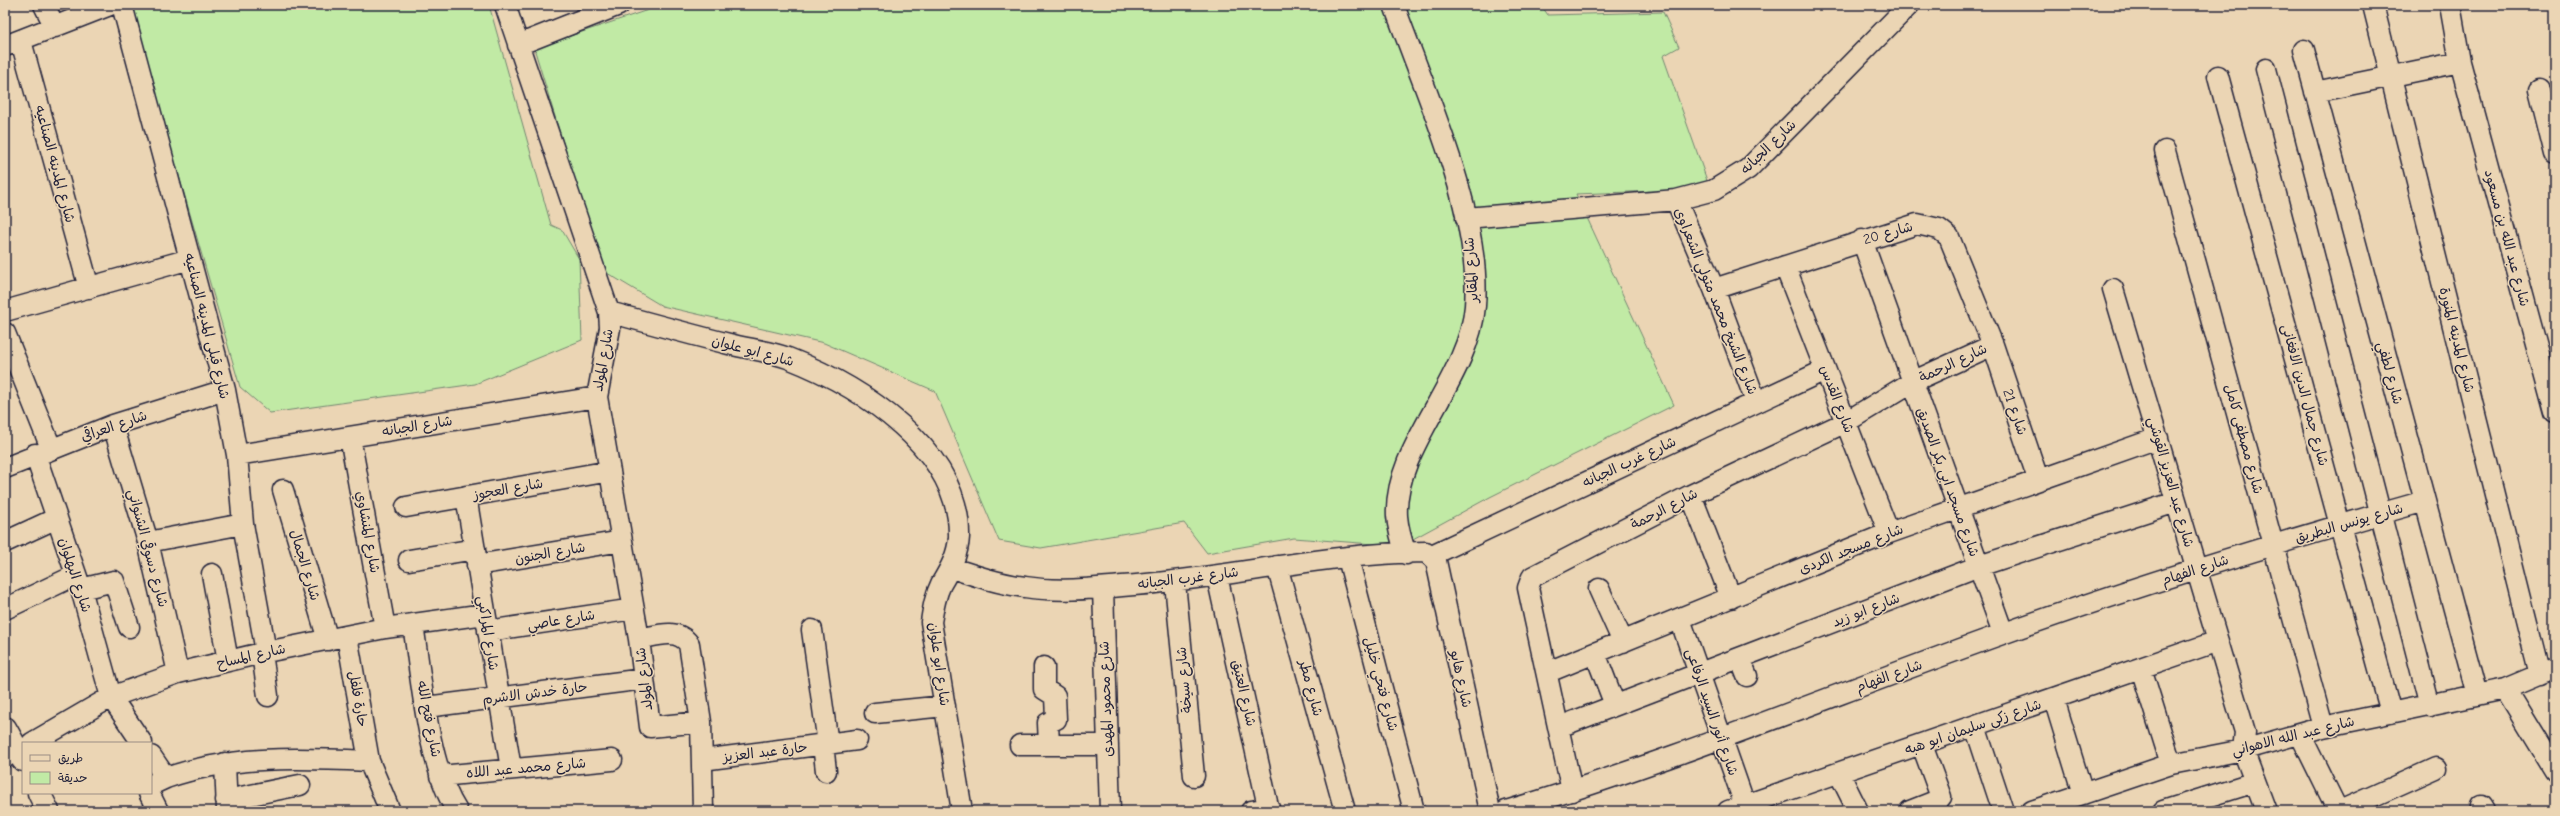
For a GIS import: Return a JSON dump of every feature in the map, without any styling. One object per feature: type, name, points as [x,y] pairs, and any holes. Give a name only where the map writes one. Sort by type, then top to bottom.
[{"type":"street","points":[[44,5],[55,27]]},
{"type":"street","points":[[13,43],[110,5]]},
{"type":"street","name":"شارع قبلى المدينه الصناعيه","points":[[122,5],[225,390],[237,455],[243,524],[264,652],[268,696]]},
{"type":"street","name":"شارع المولد","points":[[505,5],[609,312],[610,328],[597,397],[639,639],[650,728],[701,722]]},
{"type":"street","points":[[518,45],[619,5]]},
{"type":"street","name":"شارع المقابر","points":[[1394,5],[1451,164],[1466,218],[1475,280],[1475,306],[1471,333],[1462,359],[1402,477],[1397,516],[1406,554]]},
{"type":"street","name":"شارع الجبانه","points":[[1466,218],[1676,200],[1714,190],[1748,169],[1909,5]]},
{"type":"street","name":"شارع المدينه المنورة","points":[[2373,5],[2548,672]]},
{"type":"street","name":"شارع عبد الله بن مسعود","points":[[2450,5],[2460,62],[2555,414]]},
{"type":"street","name":"شارع المدينه الصناعيه","points":[[13,43],[89,288]]},
{"type":"street","name":"شارع لطفي","points":[[2304,50],[2477,695]]},
{"type":"street","points":[[2315,92],[2460,62]]},
{"type":"street","points":[[2266,69],[2430,706]]},
{"type":"street","name":"شارع جمال الدين الافغانى","points":[[2218,76],[2391,713]]},
{"type":"street","points":[[2539,90],[2552,128],[2555,154]]},
{"type":"street","name":"شارع مصطفى كامل","points":[[2166,151],[2323,727]]},
{"type":"street","name":"شارع الشيخ محمد متولي الشعراوى","points":[[1676,200],[1714,289],[1756,402]]},
{"type":"street","name":"شارع 20","points":[[1714,289],[1862,240],[1917,224],[1940,229],[1949,236],[1993,345]]},
{"type":"street","name":"شارع مسجد ابى بكر الصديق","points":[[1862,240],[2003,633]]},
{"type":"street","points":[[5,311],[190,259]]},
{"type":"street","name":"شارع القدس","points":[[1785,266],[1889,533]]},
{"type":"street","name":"شارع عبد العزيز القوشي","points":[[2113,289],[2245,732],[2243,750],[2266,811]]},
{"type":"street","name":"شارع ابو علوان","points":[[609,312],[786,357],[838,380],[886,412],[927,452],[945,477],[957,506],[959,538],[952,568],[941,585],[934,603],[931,622],[962,811]]},
{"type":"street","name":"شارع البهلوان","points":[[5,333],[43,451],[56,518],[79,582],[111,697],[141,742]]},
{"type":"street","name":"شارع الرحمة","points":[[1572,791],[1548,672],[1528,588],[1532,577],[1691,495],[1846,422],[1912,382],[1993,345]]},
{"type":"street","name":"شارع 21","points":[[1993,345],[2038,479]]},
{"type":"street","name":"شارع غرب الجبانه","points":[[952,568],[989,580],[1026,588],[1064,590],[1175,583],[1277,566],[1348,558],[1429,554],[1825,370]]},
{"type":"street","name":"شارع العراقي","points":[[5,468],[43,451],[113,425],[225,390]]},
{"type":"street","name":"شارع الجبانه","points":[[237,455],[597,397]]},
{"type":"street","name":"شارع دسوقي الشنواني","points":[[113,425],[148,542],[178,673]]},
{"type":"street","name":"شارع المنشاوي","points":[[350,437],[385,628]]},
{"type":"street","name":"شارع مسجد الكردى","points":[[1548,672],[1889,533],[1958,507],[2158,438]]},
{"type":"street","name":"شارع العجوز","points":[[406,507],[610,471]]},
{"type":"street","name":"شارع الجمال","points":[[283,490],[337,638]]},
{"type":"street","points":[[1691,495],[1731,598]]},
{"type":"street","name":"شارع المراكبي","points":[[466,496],[511,769]]},
{"type":"street","name":"شارع يونس البطريق","points":[[2273,545],[2424,501]]},
{"type":"street","name":"شارع ابو زيد","points":[[1559,727],[1699,674],[1743,667],[1979,566],[2176,502]]},
{"type":"street","points":[[5,542],[56,518]]},
{"type":"street","points":[[148,542],[243,524]]},
{"type":"street","name":"شارع الجنون","points":[[409,560],[476,557],[622,541]]},
{"type":"street","name":"شارع الفهام","points":[[1506,811],[1572,791],[1722,738],[2003,633],[2273,545]]},
{"type":"street","name":"شارع هابو","points":[[1429,554],[1436,561],[1490,811]]},
{"type":"street","name":"شارع فتحي خليل","points":[[1348,558],[1414,811]]},
{"type":"street","name":"شارع مطر","points":[[1277,566],[1345,811]]},
{"type":"street","points":[[212,574],[228,661]]},
{"type":"street","name":"شارع العتيق","points":[[1217,576],[1263,810]]},
{"type":"street","points":[[5,609],[79,582],[114,581],[129,626]]},
{"type":"street","name":"شارع سيخة","points":[[1175,583],[1194,776]]},
{"type":"street","name":"شارع محمود المهدى","points":[[1103,588],[1111,811]]},
{"type":"street","points":[[1599,589],[1622,642]]},
{"type":"street","name":"شارع عاصي","points":[[487,622],[634,608]]},
{"type":"street","name":"شارع أنور السيد الرفاعى","points":[[1680,619],[1722,738],[1739,809]]},
{"type":"street","name":"شارع المساح","points":[[45,742],[57,737],[111,697],[178,673],[264,652],[385,628],[413,624],[487,622]]},
{"type":"street","name":"شارع فتح الله","points":[[413,624],[426,707],[440,776],[448,796],[457,811]]},
{"type":"street","points":[[812,630],[826,744],[826,770]]},
{"type":"street","points":[[639,639],[672,633],[686,640],[689,644],[701,722],[703,811]]},
{"type":"street","name":"حارة فلفل","points":[[337,638],[369,761],[390,811]]},
{"type":"street","name":"شارع زكى سليمان ابو هبه","points":[[1739,809],[2218,641]]},
{"type":"street","points":[[1595,653],[1615,705]]},
{"type":"street","points":[[1044,667],[1044,689],[1055,696],[1056,719],[1048,723],[1049,745]]},
{"type":"street","points":[[2142,668],[2171,764]]},
{"type":"street","name":"شارع عبد الله الاهواني","points":[[2032,811],[2171,764],[2243,750],[2323,727],[2430,706],[2477,695],[2505,688],[2548,672]]},
{"type":"street","name":"حارة خدش الاشرم","points":[[426,707],[644,680]]},
{"type":"street","points":[[2505,688],[2555,771]]},
{"type":"street","points":[[2054,698],[2083,794]]},
{"type":"street","points":[[875,713],[945,706]]},
{"type":"street","points":[[1975,726],[2003,811]]},
{"type":"street","points":[[5,728],[20,752]]},
{"type":"street","points":[[2300,734],[2339,811],[2436,768]]},
{"type":"street","name":"حارة عبد العزيز","points":[[702,760],[857,740]]},
{"type":"street","points":[[1020,745],[1108,745]]},
{"type":"street","points":[[1910,811],[1938,800],[1941,796],[1922,745]]},
{"type":"street","points":[[152,760],[158,781],[195,768],[225,763],[284,758],[369,761]]},
{"type":"street","name":"شارع محمد عبد اللاه","points":[[440,776],[612,760]]},
{"type":"street","points":[[225,763],[227,806],[300,785]]},
{"type":"street","points":[[1839,773],[1858,811]]},
{"type":"street","points":[[2163,811],[2255,782]]},
{"type":"street","points":[[40,794],[48,811]]},
{"type":"street","points":[[150,794],[158,811]]},
{"type":"green space","points":[[132,5],[489,5],[551,225],[562,230],[579,259],[582,340],[475,384],[270,413],[240,387],[151,79]]},
{"type":"green space","points":[[663,5],[1541,5],[1548,15],[1663,12],[1679,47],[1663,56],[1710,189],[1576,194],[1674,405],[1490,497],[1400,546],[1294,538],[1207,553],[1184,523],[1041,548],[999,541],[935,391],[824,343],[662,306],[602,270],[534,48]]}]
